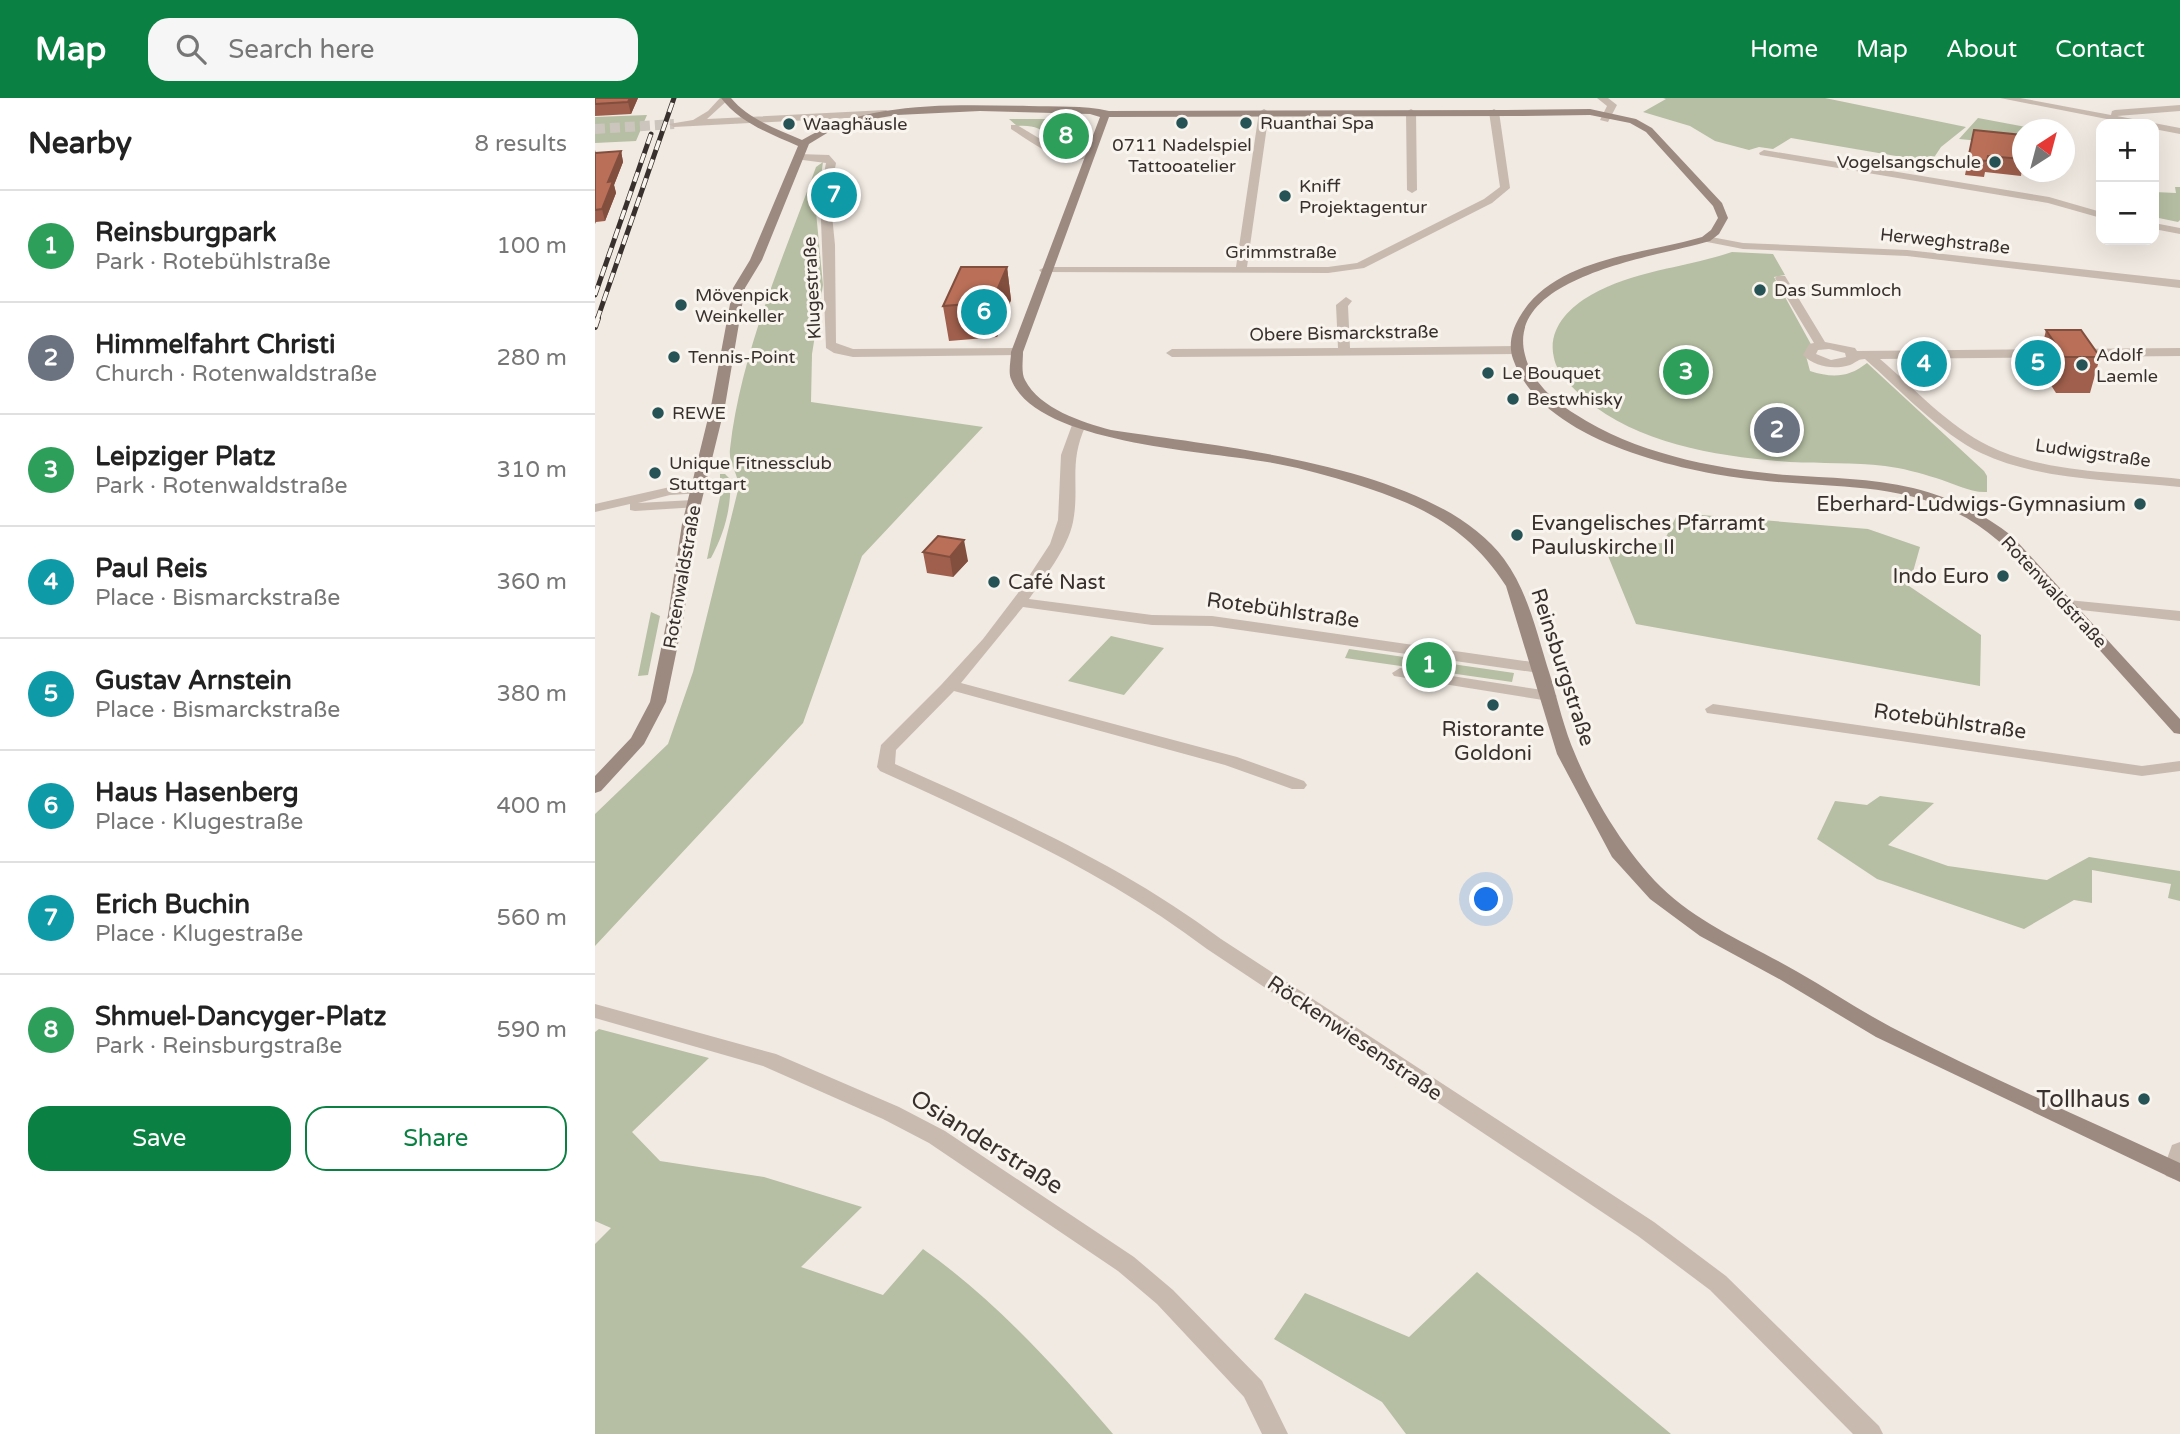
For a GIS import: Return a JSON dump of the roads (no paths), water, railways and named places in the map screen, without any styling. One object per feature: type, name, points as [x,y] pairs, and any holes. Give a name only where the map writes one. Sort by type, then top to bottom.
[{"type":"main road","points":[[725,98],[735,110],[801,147]]},
{"type":"main road","points":[[801,147],[840,124],[886,113],[1083,116],[1106,113],[1500,112],[1606,117],[1659,142],[1721,212],[1722,223],[1706,239],[1585,272],[1556,286],[1539,298],[1526,315],[1518,333],[1517,349]]},
{"type":"main road","points":[[767,128],[768,136],[801,147],[870,122],[898,117],[973,113]]},
{"type":"main road","name":"Reinsburgstraße","points":[[1106,113],[1045,270],[1017,352],[1017,378],[1028,393],[1050,411],[1079,425],[1121,436],[1278,460],[1386,489],[1433,509],[1479,540],[1497,560],[1514,586],[1566,754],[1606,832],[1635,874],[1666,902],[1739,951],[1788,975],[1883,1032],[2178,1165]]},
{"type":"main road","name":"Rotenwaldstraße","points":[[595,787],[638,740],[658,702],[695,497],[718,406],[739,288],[756,260],[801,147]]},
{"type":"main road","name":"Rotenwaldstraße","points":[[1517,349],[1529,379],[1561,412],[1635,448],[1699,466],[1756,477],[1887,486],[1934,498],[1968,512],[2007,539],[2180,729]]},
{"type":"street","points":[[694,122],[711,113],[725,98]]},
{"type":"street","points":[[1602,98],[1612,105],[1606,117]]},
{"type":"street","points":[[2005,98],[2120,119]]},
{"type":"street","points":[[2105,116],[2130,111],[2180,108]]},
{"type":"street","points":[[1241,270],[1264,112]]},
{"type":"street","points":[[1411,112],[1412,190]]},
{"type":"street","name":"Grimmstraße","points":[[1045,270],[1328,270],[1360,266],[1488,201],[1505,188],[1500,112]]},
{"type":"street","points":[[674,124],[886,113]]},
{"type":"street","points":[[1014,127],[1060,155],[1090,154]]},
{"type":"street","points":[[2159,127],[2180,131]]},
{"type":"street","name":"Klugestraße","points":[[801,147],[829,158],[831,163],[825,195],[829,245],[830,345],[853,353],[1017,352]]},
{"type":"street","points":[[1763,153],[2049,200],[2096,214]]},
{"type":"street","points":[[2159,227],[2180,231]]},
{"type":"street","name":"Herweghstraße","points":[[1706,239],[1743,246],[1907,253],[2180,284]]},
{"type":"street","points":[[1781,278],[1821,345]]},
{"type":"street","points":[[1343,350],[1342,305],[1346,301]]},
{"type":"street","points":[[1861,355],[1847,363],[1827,364],[1817,361],[1809,355],[1809,351],[1821,345],[1845,348],[1861,355],[2180,352]]},
{"type":"street","name":"Obere Bismarckstraße","points":[[1172,353],[1517,349]]},
{"type":"street","name":"Ludwigstraße","points":[[1861,355],[1962,436],[1986,450],[2051,469],[2180,483]]},
{"type":"street","name":"Röckenwiesenstraße","points":[[1079,425],[1065,463],[1067,518],[1061,537],[1020,602],[949,685],[887,749],[886,767],[1025,830],[1165,907],[1214,944],[1625,1215],[1718,1283],[1870,1434]]},
{"type":"street","points":[[597,508],[695,497]]},
{"type":"street","name":"Rotebühlstraße","points":[[1020,602],[1152,620],[1212,621],[1539,668]]},
{"type":"street","points":[[2068,606],[2180,616]]},
{"type":"street","points":[[1401,673],[1549,696]]},
{"type":"street","points":[[949,685],[1231,761],[1299,785]]},
{"type":"street","name":"Rotebühlstraße","points":[[1713,709],[2141,771],[2180,766]]},
{"type":"street","name":"Osianderstraße","points":[[595,1011],[769,1060],[891,1113],[937,1137],[1126,1264],[1165,1297],[1253,1389],[1275,1434]]},
{"type":"tunnel","points":[[595,129],[674,124]]},
{"type":"railway","points":[[597,320],[674,98]]},
{"type":"railway","points":[[595,295],[651,134]]},
{"type":"railway","points":[[595,327],[598,318]]},
{"type":"place","name":"0711 Nadelspiel Tattooatelier","points":[[1182,123]]},
{"type":"place","name":"Ruanthai Spa","points":[[1246,123]]},
{"type":"place","name":"Waaghäusle","points":[[789,124]]},
{"type":"place","name":"Shmuel-Dancyger-Platz","points":[[1066,136]]},
{"type":"place","name":"Vogelsangschule","points":[[1995,162]]},
{"type":"place","name":"Erich Buchin","points":[[834,195]]},
{"type":"place","name":"Kniff Projektagentur","points":[[1285,196]]},
{"type":"place","name":"Das Summloch","points":[[1760,290]]},
{"type":"place","name":"Mövenpick Weinkeller","points":[[681,305]]},
{"type":"place","name":"Haus Hasenberg","points":[[984,312]]},
{"type":"place","name":"Tennis-Point","points":[[674,357]]},
{"type":"place","name":"Gustav Arnstein","points":[[2038,363]]},
{"type":"place","name":"Paul Reis","points":[[1924,364]]},
{"type":"place","name":"Adolf Laemle","points":[[2082,365]]},
{"type":"place","name":"Leipziger Platz","points":[[1686,372]]},
{"type":"place","name":"Le Bouquet","points":[[1488,373]]},
{"type":"place","name":"Bestwhisky","points":[[1513,399]]},
{"type":"place","name":"REWE","points":[[658,413]]},
{"type":"place","name":"Himmelfahrt Christi","points":[[1777,430]]},
{"type":"place","name":"Unique Fitnessclub Stuttgart","points":[[655,473]]},
{"type":"place","name":"Eberhard-Ludwigs-Gymnasium","points":[[2140,504]]},
{"type":"place","name":"Evangelisches Pfarramt Pauluskirche II","points":[[1517,535]]},
{"type":"place","name":"Indo Euro","points":[[2003,576]]},
{"type":"place","name":"Café Nast","points":[[994,582]]},
{"type":"place","name":"Reinsburgpark","points":[[1429,665]]},
{"type":"place","name":"Ristorante Goldoni","points":[[1493,705]]},
{"type":"place","name":"Tollhaus","points":[[2144,1099]]}]
